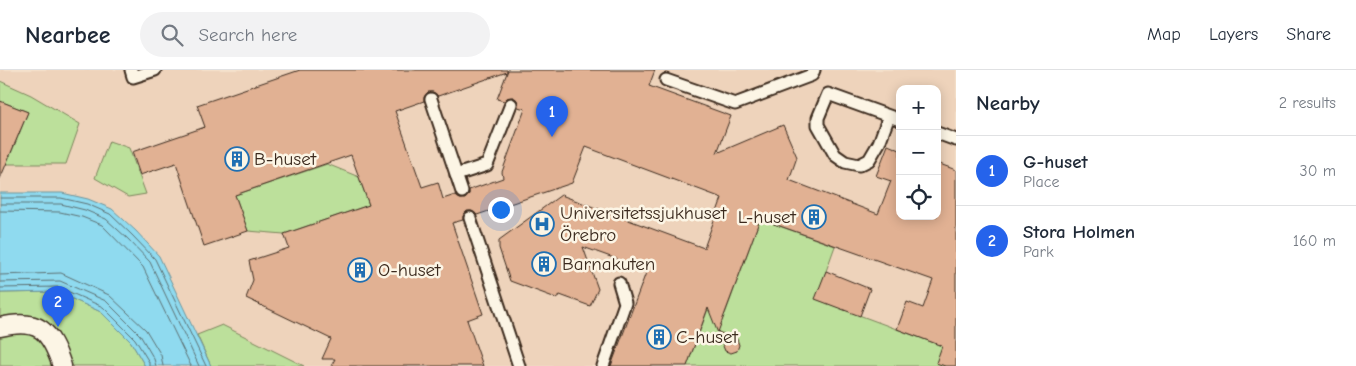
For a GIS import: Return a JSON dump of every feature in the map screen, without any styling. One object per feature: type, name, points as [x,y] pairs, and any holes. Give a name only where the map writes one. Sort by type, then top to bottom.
[{"type":"street","points":[[0,327],[15,323],[27,323],[37,326],[52,340],[62,366]]},
{"type":"lane","points":[[131,70],[133,78],[156,70]]},
{"type":"lane","points":[[666,80],[735,104],[812,75],[814,70]]},
{"type":"lane","points":[[828,94],[894,118],[869,160],[859,165],[845,162],[835,155],[818,125],[818,118],[828,94]]},
{"type":"lane","points":[[431,99],[462,192]]},
{"type":"lane","points":[[456,175],[487,165],[510,104]]},
{"type":"lane","points":[[941,134],[956,140]]},
{"type":"lane","points":[[470,218],[519,366]]},
{"type":"lane","points":[[603,366],[625,303],[619,283]]},
{"type":"shaded area","name":"Universitetssjukhuset Örebro","points":[[0,70],[956,70],[956,366],[211,366],[159,256],[112,209],[62,193],[0,193]]},
{"type":"green space","points":[[0,81],[31,95],[80,124],[66,164],[0,164],[0,152],[10,156],[28,112],[0,101]]},
{"type":"green space","points":[[109,141],[129,148],[146,194],[128,197],[95,178]]},
{"type":"green space","points":[[327,164],[359,177],[369,205],[284,234],[248,231],[235,195]]},
{"type":"green space","points":[[760,219],[835,246],[816,299],[942,346],[945,366],[687,366],[708,309],[725,314]]},
{"type":"green space","points":[[57,292],[101,312],[131,342],[145,366],[0,366],[0,293]]},
{"type":"green space","points":[[222,325],[304,366],[211,366],[197,335]]},
{"type":"water","points":[[0,193],[62,193],[88,199],[112,209],[159,256],[211,366],[145,366],[131,342],[101,312],[57,292],[0,293]]},
{"type":"building","points":[[300,70],[507,70],[507,72],[438,96],[433,92],[428,92],[424,97],[424,101],[395,111],[422,187],[438,182],[443,199],[455,195],[460,199],[465,199],[469,194],[469,190],[503,178],[502,172],[525,109],[518,107],[517,100],[513,97],[507,98],[504,101],[497,99],[508,70],[655,70],[649,86],[731,116],[717,153],[783,125],[797,157],[789,180],[878,214],[891,181],[876,176],[888,145],[896,148],[896,220],[941,220],[941,164],[956,170],[956,366],[945,366],[936,363],[942,346],[897,329],[907,302],[923,308],[933,280],[760,219],[718,332],[737,339],[739,345],[737,351],[731,353],[725,351],[708,308],[687,366],[611,366],[647,270],[583,247],[598,289],[590,306],[560,295],[556,298],[510,281],[499,248],[499,240],[561,195],[704,248],[722,198],[586,147],[572,183],[477,215],[472,211],[467,211],[463,216],[463,220],[452,223],[483,314],[467,320],[483,366],[331,366],[335,359],[322,359],[331,339],[246,298],[253,280],[249,261],[289,248],[284,234],[369,205],[351,155],[235,195],[248,231],[204,246],[176,163],[140,175],[132,152],[205,127],[197,105]]},
{"type":"building","points":[[0,101],[28,112],[0,179]]},
{"type":"building","points":[[826,271],[870,289],[860,316],[815,299]]},
{"type":"place","name":"G-huset","points":[[552,137]]},
{"type":"place","name":"B-huset","points":[[237,159]]},
{"type":"place","name":"L-huset","points":[[814,217]]},
{"type":"place","name":"Universitetssjukhuset Örebro","points":[[542,224]]},
{"type":"place","name":"Barnakuten","points":[[544,264]]},
{"type":"place","name":"O-huset","points":[[360,270]]},
{"type":"place","name":"Stora Holmen","points":[[58,327]]},
{"type":"place","name":"C-huset","points":[[659,337]]}]
